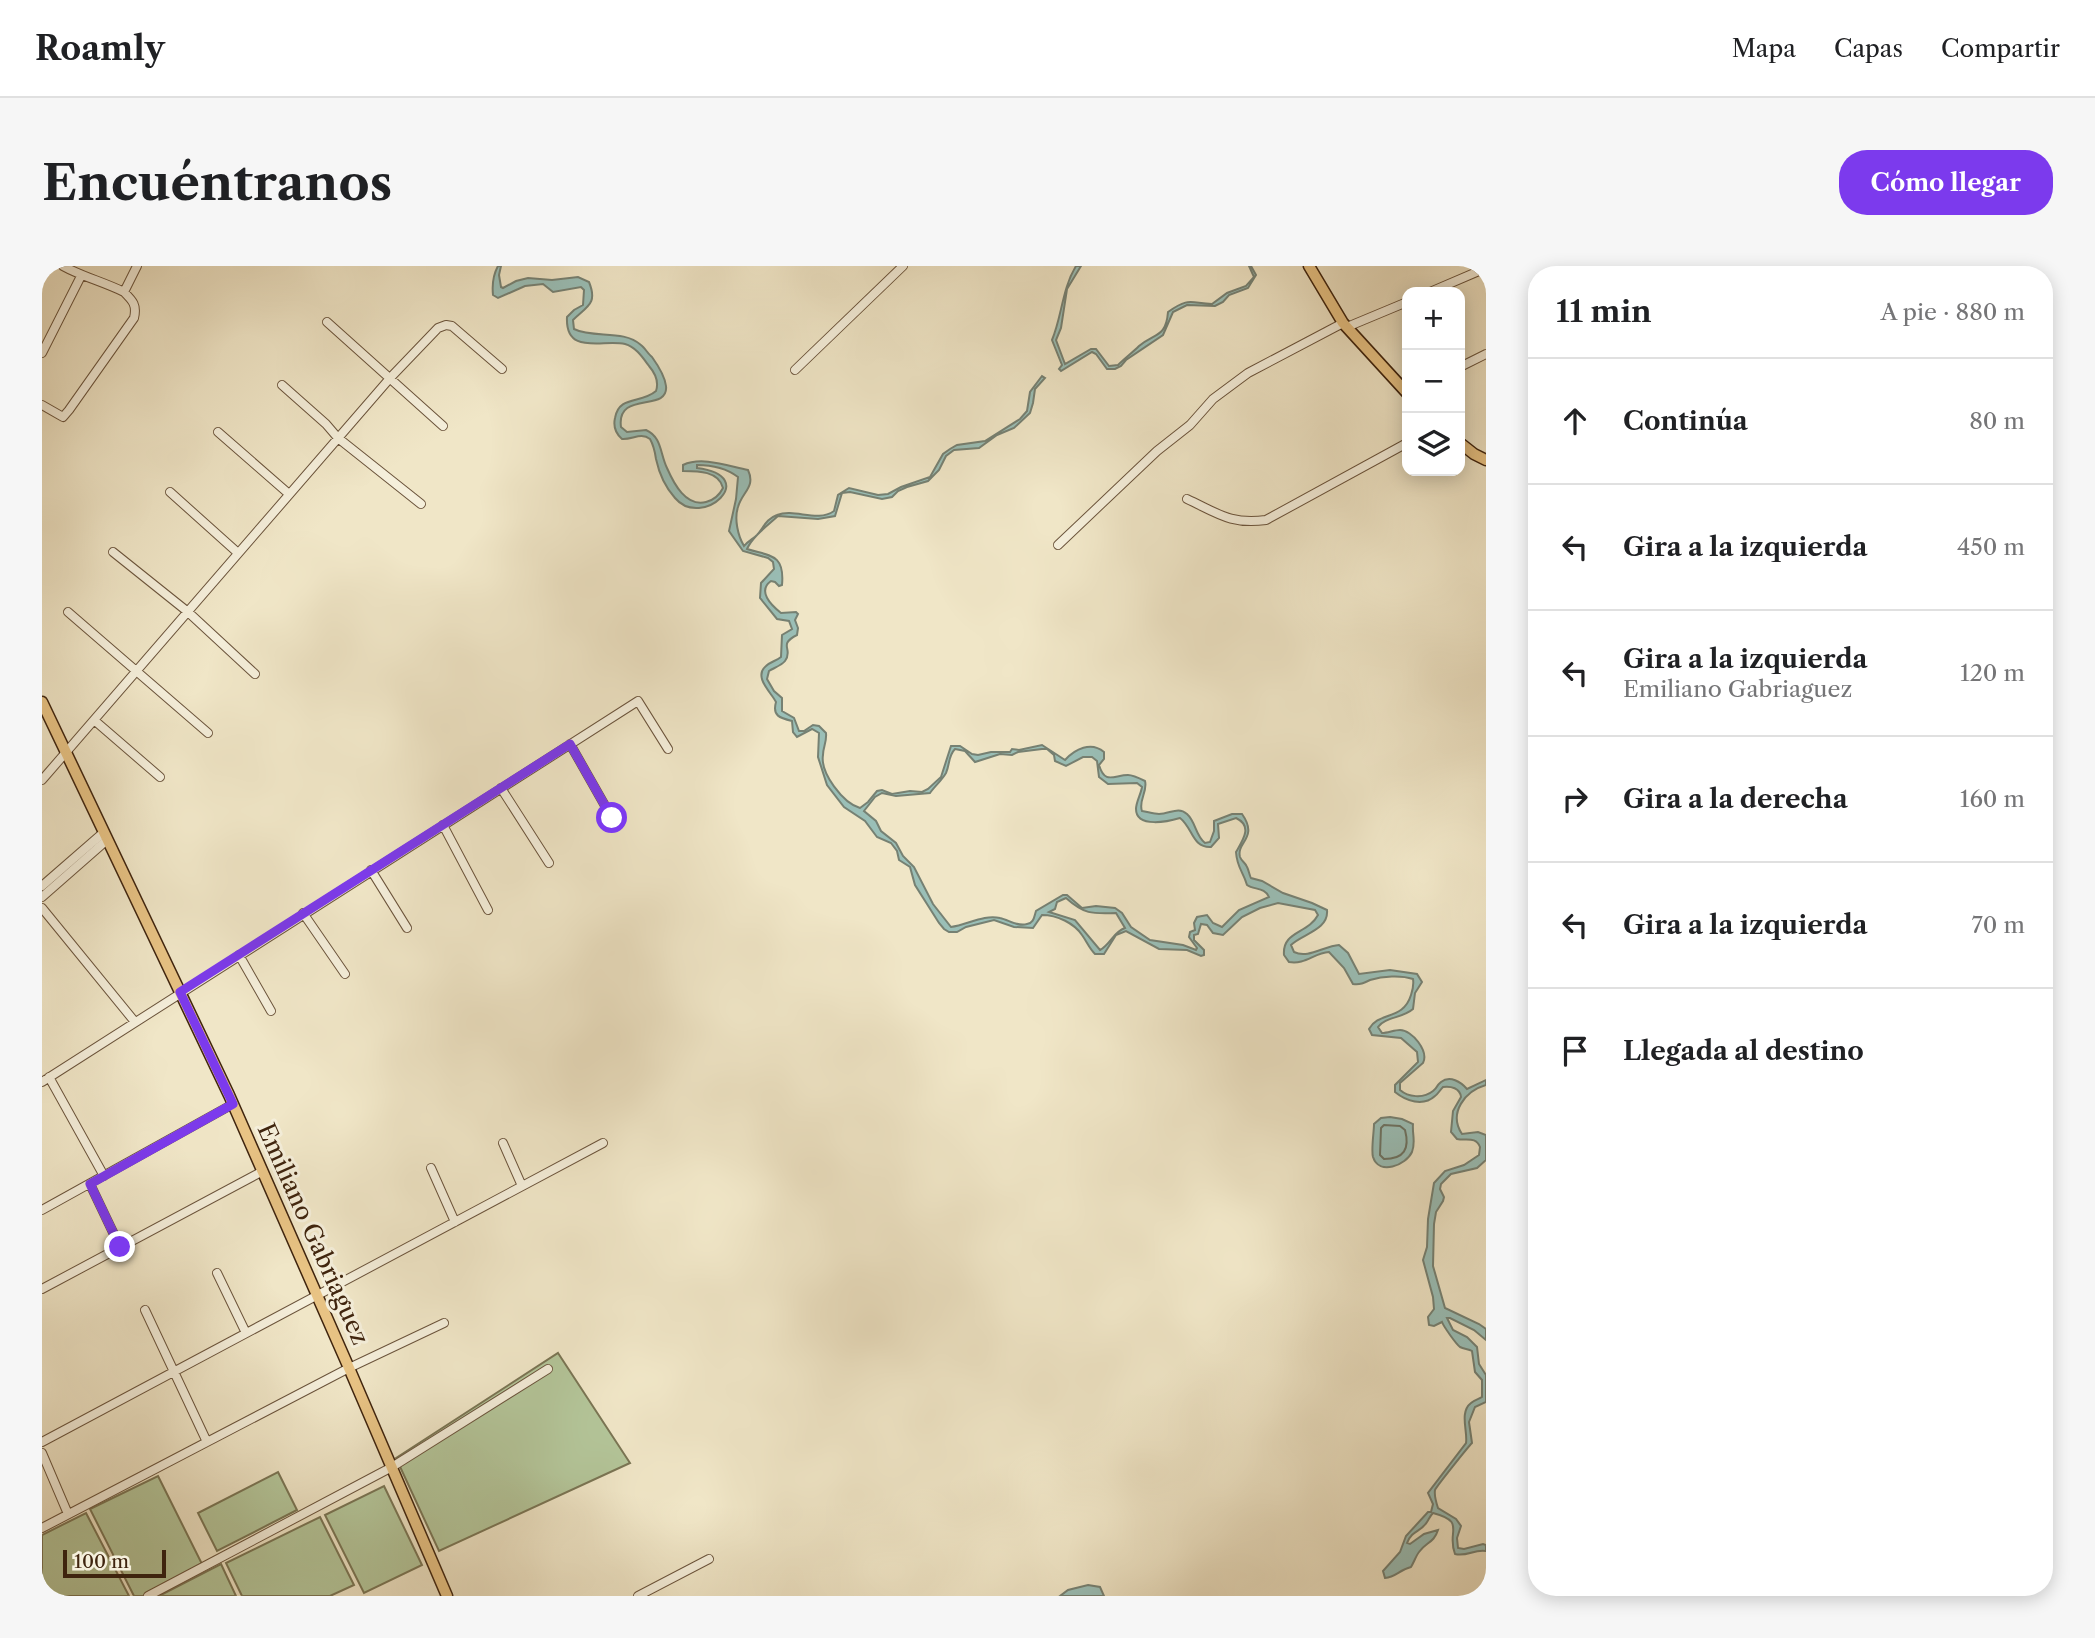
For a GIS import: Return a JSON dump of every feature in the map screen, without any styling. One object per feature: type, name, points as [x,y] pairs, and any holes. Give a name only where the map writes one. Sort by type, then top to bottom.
[{"type":"main road","points":[[1309,266],[1345,326],[1402,388]]},
{"type":"main road","points":[[1465,447],[1486,460]]},
{"type":"main road","name":"Emiliano Gabriaguez","points":[[42,702],[233,1104],[447,1596]]},
{"type":"street","points":[[42,405],[63,417],[134,318],[136,309],[124,292],[106,283],[81,276],[63,266]]},
{"type":"street","points":[[124,292],[136,266]]},
{"type":"street","points":[[795,370],[903,266]]},
{"type":"street","points":[[1442,287],[1486,268]]},
{"type":"street","points":[[42,353],[81,276]]},
{"type":"street","points":[[1058,545],[1157,451],[1191,425],[1213,398],[1248,373],[1345,326],[1402,304]]},
{"type":"street","points":[[327,323],[391,377],[443,426]]},
{"type":"street","points":[[42,780],[391,377],[439,328],[453,326],[502,369]]},
{"type":"street","points":[[1465,364],[1486,354]]},
{"type":"street","points":[[282,385],[338,438],[421,504]]},
{"type":"street","points":[[218,432],[289,494]]},
{"type":"street","points":[[1186,499],[1233,521],[1266,520],[1402,446]]},
{"type":"street","points":[[170,492],[238,553]]},
{"type":"street","points":[[113,552],[188,612],[256,674]]},
{"type":"street","points":[[68,612],[208,733]]},
{"type":"street","points":[[104,1176],[46,1079],[638,701],[668,749]]},
{"type":"street","points":[[94,720],[160,778]]},
{"type":"street","points":[[570,744],[612,818]]},
{"type":"street","points":[[501,788],[549,863]]},
{"type":"street","points":[[443,825],[488,910]]},
{"type":"street","points":[[42,886],[105,836]]},
{"type":"street","points":[[42,897],[105,836]]},
{"type":"street","points":[[371,870],[407,928]]},
{"type":"street","points":[[42,908],[135,1022]]},
{"type":"street","points":[[303,913],[345,974]]},
{"type":"street","points":[[239,955],[271,1012]]},
{"type":"street","points":[[42,1210],[233,1104]]},
{"type":"street","points":[[503,1143],[522,1186]]},
{"type":"street","points":[[42,1442],[603,1143]]},
{"type":"street","points":[[431,1168],[455,1222]]},
{"type":"street","points":[[42,1289],[262,1171]]},
{"type":"street","points":[[90,1184],[120,1247]]},
{"type":"street","points":[[217,1273],[246,1333]]},
{"type":"street","points":[[145,1310],[207,1442]]},
{"type":"street","points":[[42,1528],[349,1368],[444,1322]]},
{"type":"street","points":[[148,1596],[392,1467],[548,1369]]},
{"type":"street","points":[[42,1453],[68,1514]]},
{"type":"street","points":[[638,1596],[709,1559]]},
{"type":"green space","points":[[558,1353],[630,1463],[439,1551],[396,1458]]},
{"type":"green space","points":[[278,1472],[297,1510],[217,1551],[198,1513]]},
{"type":"green space","points":[[158,1476],[204,1568],[148,1596],[134,1596],[90,1509]]},
{"type":"green space","points":[[384,1486],[422,1565],[364,1593],[325,1515]]},
{"type":"green space","points":[[86,1513],[129,1596],[48,1596],[42,1584],[42,1535]]},
{"type":"green space","points":[[320,1517],[354,1585],[330,1596],[242,1596],[226,1563]]},
{"type":"green space","points":[[221,1564],[236,1596],[159,1596]]},
{"type":"water","points":[[498,266],[501,266],[499,275],[503,288],[528,278],[552,280],[578,277],[589,282],[592,300],[573,320],[574,329],[634,340],[652,357],[666,386],[665,394],[660,399],[626,409],[621,427],[627,432],[646,430],[655,437],[673,481],[692,501],[699,503],[711,500],[723,488],[713,475],[683,471],[683,465],[698,461],[748,470],[749,485],[736,517],[738,532],[744,546],[757,535],[747,549],[769,555],[778,561],[781,567],[782,585],[771,581],[765,589],[767,598],[781,613],[798,614],[795,620],[797,635],[787,644],[787,657],[782,664],[769,671],[767,679],[782,698],[782,711],[794,718],[799,731],[813,725],[819,726],[826,733],[823,755],[825,770],[840,794],[853,805],[860,808],[877,791],[892,794],[922,792],[928,789],[941,777],[951,746],[960,746],[978,755],[1042,745],[1065,760],[1078,750],[1094,747],[1104,752],[1104,759],[1099,765],[1107,777],[1130,775],[1145,781],[1142,811],[1159,814],[1177,810],[1184,812],[1190,817],[1205,843],[1210,842],[1214,821],[1232,814],[1242,814],[1247,822],[1248,834],[1241,847],[1240,857],[1251,878],[1327,910],[1324,922],[1319,927],[1291,945],[1294,952],[1305,954],[1339,945],[1348,953],[1359,974],[1390,970],[1417,974],[1422,982],[1415,993],[1413,1009],[1385,1021],[1378,1027],[1382,1033],[1405,1031],[1422,1047],[1423,1063],[1400,1083],[1400,1090],[1411,1096],[1420,1096],[1429,1094],[1448,1079],[1455,1080],[1467,1089],[1486,1080],[1486,1085],[1465,1098],[1457,1118],[1462,1134],[1478,1132],[1486,1135],[1486,1160],[1477,1168],[1451,1174],[1441,1184],[1444,1197],[1436,1212],[1434,1224],[1433,1266],[1445,1308],[1486,1329],[1486,1340],[1474,1330],[1447,1318],[1453,1330],[1467,1337],[1477,1347],[1479,1364],[1486,1375],[1486,1402],[1475,1407],[1469,1422],[1472,1443],[1435,1490],[1435,1499],[1438,1508],[1456,1519],[1461,1526],[1457,1538],[1458,1548],[1483,1544],[1486,1545],[1486,1551],[1455,1554],[1453,1524],[1443,1516],[1433,1513],[1407,1543],[1438,1530],[1434,1538],[1419,1552],[1411,1567],[1385,1578],[1383,1571],[1400,1552],[1406,1536],[1431,1512],[1433,1504],[1428,1493],[1466,1443],[1465,1412],[1471,1403],[1482,1397],[1482,1380],[1475,1372],[1472,1351],[1458,1345],[1442,1322],[1429,1325],[1428,1317],[1434,1309],[1433,1297],[1423,1260],[1427,1247],[1434,1183],[1445,1171],[1464,1165],[1479,1155],[1480,1147],[1473,1140],[1457,1139],[1451,1132],[1453,1111],[1461,1097],[1457,1090],[1443,1087],[1430,1099],[1420,1102],[1404,1098],[1395,1092],[1395,1085],[1418,1062],[1417,1052],[1401,1038],[1372,1035],[1369,1029],[1373,1023],[1402,1009],[1411,995],[1413,979],[1386,977],[1353,984],[1344,968],[1329,952],[1300,962],[1289,962],[1284,955],[1287,941],[1318,915],[1315,910],[1278,903],[1242,917],[1223,935],[1213,933],[1207,925],[1201,924],[1194,940],[1204,950],[1204,955],[1201,956],[1187,950],[1159,949],[1126,931],[1116,935],[1104,954],[1095,954],[1074,927],[1065,920],[1048,915],[1042,915],[1033,928],[1014,927],[994,920],[957,932],[944,929],[915,885],[910,867],[899,860],[891,843],[877,837],[865,821],[844,807],[827,785],[818,757],[819,733],[812,729],[797,737],[793,732],[792,721],[776,713],[776,702],[761,675],[766,666],[781,657],[782,635],[792,629],[789,621],[777,619],[760,598],[761,583],[774,569],[773,562],[743,551],[729,531],[738,477],[718,468],[697,465],[697,468],[716,473],[725,481],[726,489],[711,505],[699,508],[686,506],[669,490],[661,475],[650,439],[640,436],[622,439],[616,432],[614,427],[617,411],[626,403],[656,391],[656,378],[636,350],[629,345],[587,343],[572,337],[567,317],[583,305],[584,290],[581,287],[553,292],[543,284],[525,286],[498,298],[493,295],[493,280]],"holes":[[[955,749],[965,751],[975,762],[1000,754],[1012,755],[1042,749],[1047,749],[1054,755],[1055,761],[1066,766],[1083,757],[1092,757],[1097,761],[1099,777],[1108,784],[1137,783],[1142,787],[1136,809],[1141,819],[1154,822],[1180,818],[1196,841],[1205,846],[1211,847],[1219,838],[1218,824],[1236,818],[1245,829],[1244,838],[1236,852],[1239,866],[1247,885],[1265,892],[1269,897],[1239,910],[1222,927],[1213,923],[1207,915],[1197,917],[1195,930],[1190,932],[1189,937],[1196,950],[1183,945],[1150,940],[1131,927],[1122,913],[1115,908],[1082,908],[1067,895],[1036,911],[1029,923],[1020,925],[994,917],[951,927],[933,904],[914,867],[903,856],[896,843],[881,831],[876,821],[864,811],[875,797],[882,793],[896,796],[930,793],[946,773]],[[1066,898],[1088,912],[1116,913],[1125,928],[1100,950],[1075,920],[1049,912],[1055,909],[1057,902]]]},
{"type":"water","points":[[1076,266],[1081,266],[1067,289],[1061,328],[1056,340],[1065,364],[1091,349],[1096,349],[1109,366],[1118,365],[1144,342],[1162,331],[1168,312],[1175,307],[1190,302],[1212,304],[1227,293],[1246,286],[1254,277],[1249,266],[1256,275],[1248,288],[1229,295],[1215,306],[1187,305],[1173,312],[1163,335],[1115,369],[1107,369],[1092,352],[1061,371],[1059,369],[1062,365],[1052,340],[1068,284]]},
{"type":"water","points":[[1042,376],[1045,378],[1035,389],[1030,413],[1014,428],[997,435],[979,448],[954,450],[946,456],[939,470],[928,481],[898,491],[892,497],[882,499],[850,492],[842,493],[835,516],[818,519],[778,516],[757,535],[768,521],[777,515],[791,513],[820,516],[834,511],[838,495],[849,488],[878,495],[888,494],[930,477],[943,454],[950,449],[957,445],[985,441],[1020,419],[1027,411],[1030,392]]},
{"type":"water","points":[[1390,1117],[1413,1124],[1414,1145],[1409,1157],[1404,1161],[1386,1167],[1376,1163],[1373,1157],[1374,1124],[1381,1118]]},
{"type":"water","points":[[1088,1585],[1100,1587],[1104,1596],[1060,1596],[1068,1590]]},
{"type":"route","points":[[120,1247],[90,1184],[233,1104],[180,992],[570,744],[612,818]]}]
